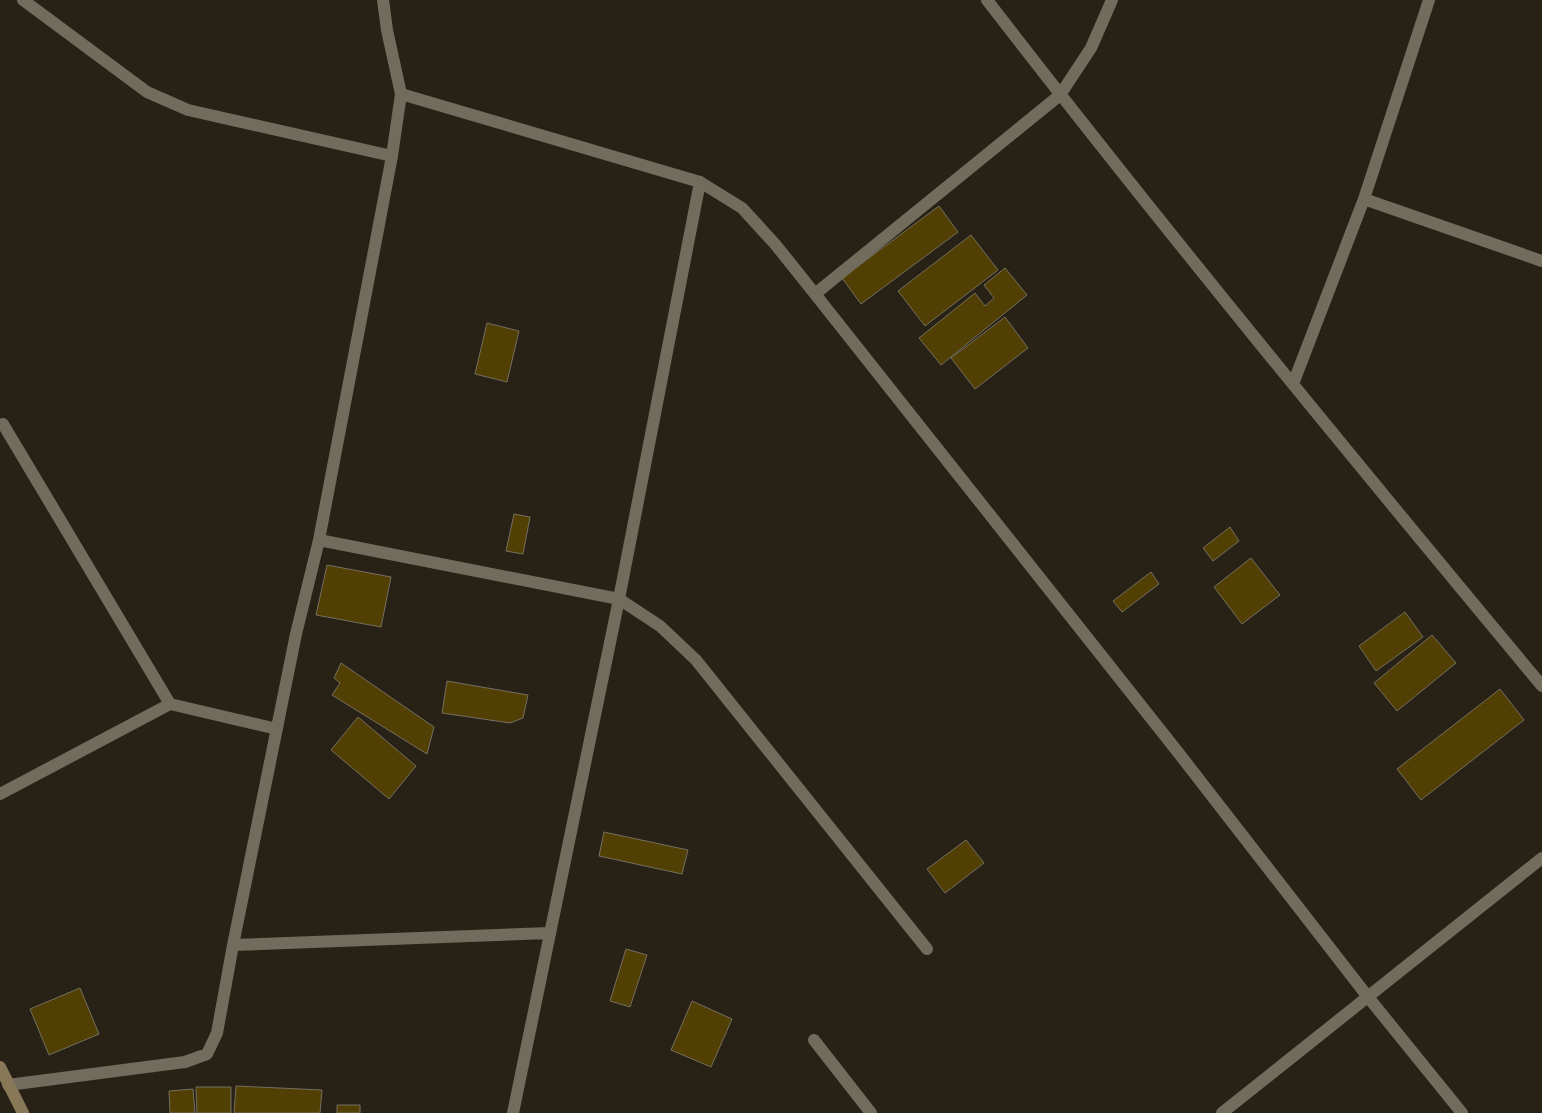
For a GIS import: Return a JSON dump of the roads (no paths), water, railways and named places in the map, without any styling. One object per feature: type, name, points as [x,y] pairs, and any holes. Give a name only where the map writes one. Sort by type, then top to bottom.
[{"type":"street","points":[[23,0],[147,92],[188,110],[392,156]]},
{"type":"street","points":[[8,1086],[185,1062],[206,1054],[217,1033],[233,945],[296,634],[319,540],[392,156],[402,94],[387,30],[382,0]]},
{"type":"street","points":[[987,0],[1060,95],[1293,384],[1542,686]]},
{"type":"street","points":[[815,294],[1060,95],[1091,48],[1112,0]]},
{"type":"street","points":[[1293,384],[1364,199],[1429,0]]},
{"type":"street","points":[[402,94],[700,182],[742,208],[775,244],[815,294],[1167,739],[1368,997],[1462,1113]]},
{"type":"street","points":[[513,1113],[619,599],[700,182]]},
{"type":"street","points":[[1364,199],[1542,262]]},
{"type":"street","points":[[3,424],[170,704]]},
{"type":"street","points":[[319,540],[619,599],[660,626],[696,660],[927,949]]},
{"type":"street","points":[[0,794],[170,704],[277,729]]},
{"type":"street","points":[[1222,1113],[1542,858]]},
{"type":"street","points":[[233,945],[550,933]]},
{"type":"street","points":[[814,1040],[871,1113]]},
{"type":"street","points":[[0,1067],[8,1086],[23,1113]]}]
